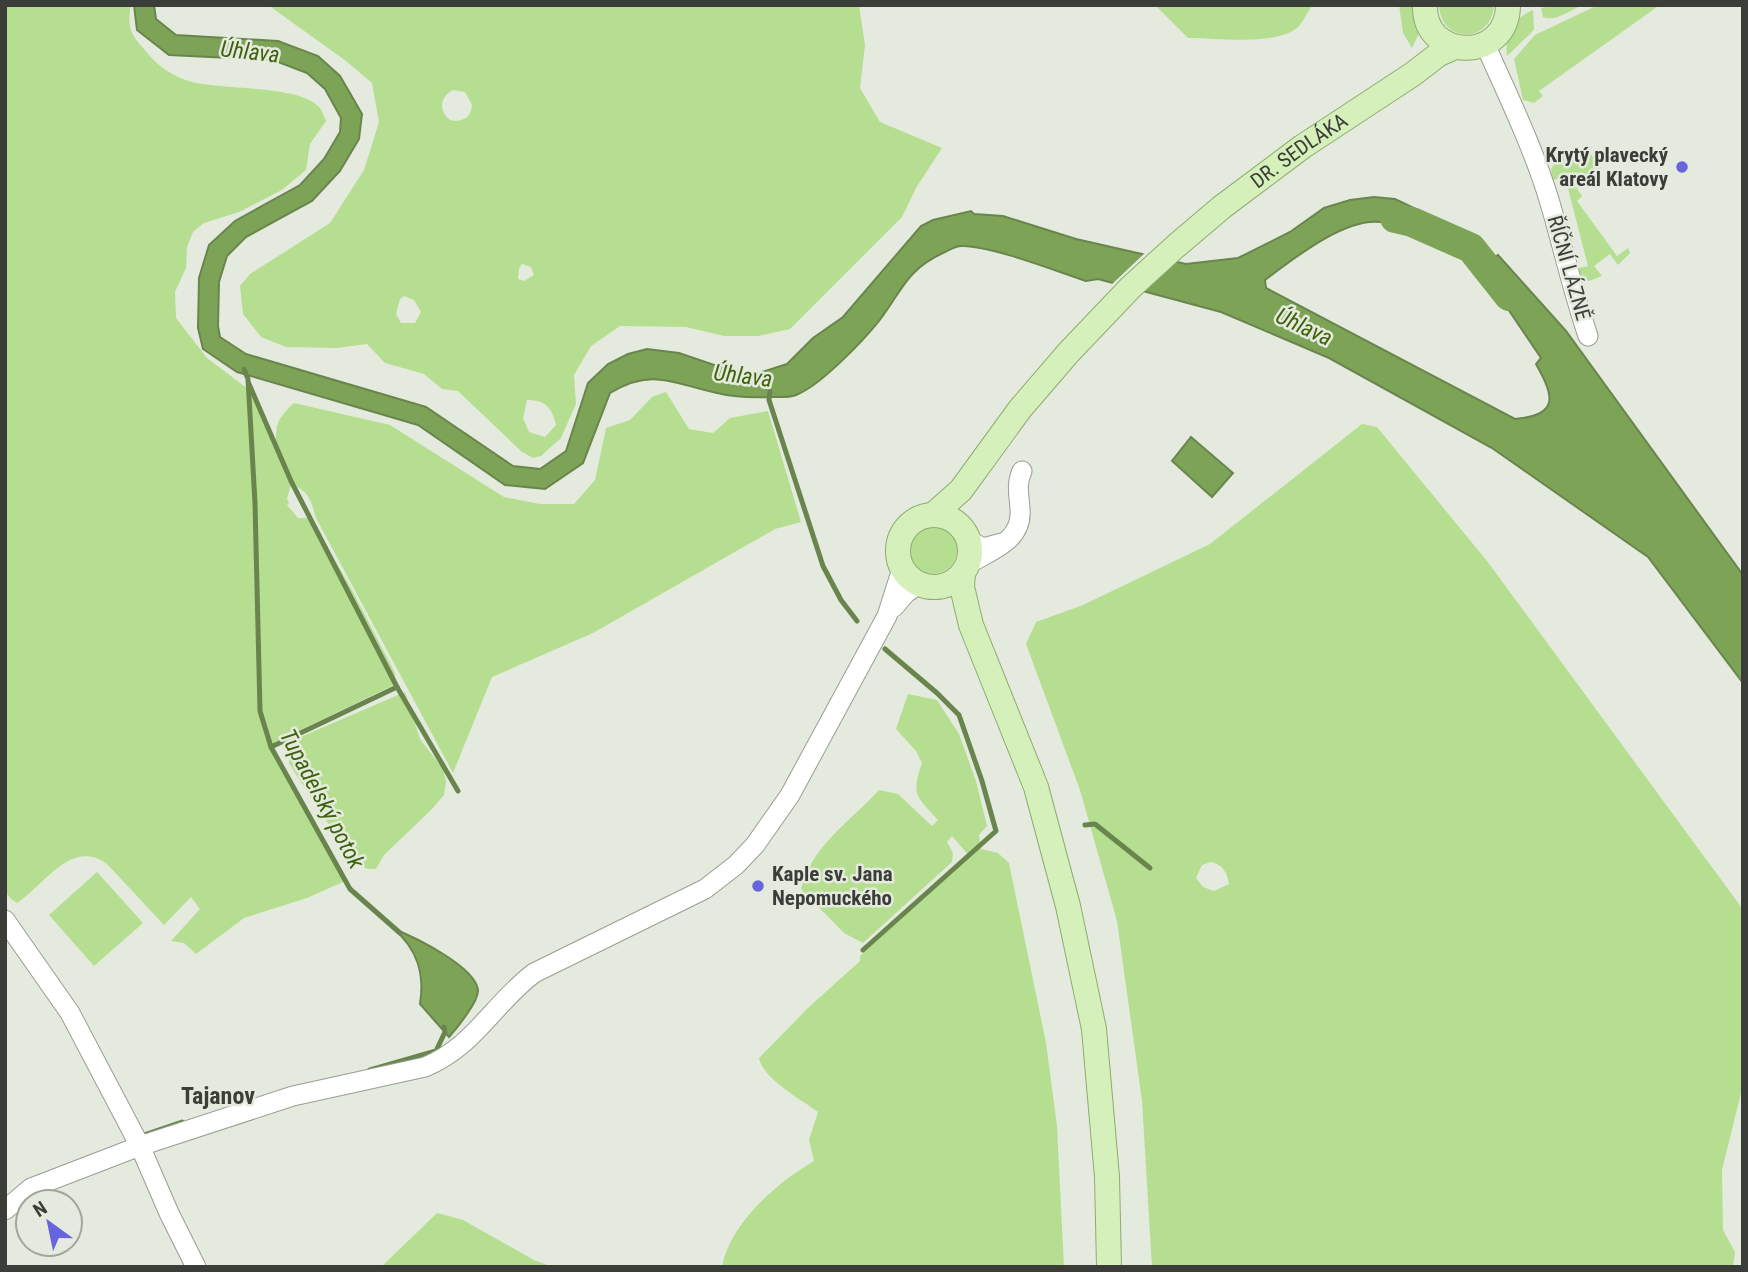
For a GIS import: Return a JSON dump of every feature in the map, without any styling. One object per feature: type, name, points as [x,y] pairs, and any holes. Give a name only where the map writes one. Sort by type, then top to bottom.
[{"type":"main road","points":[[1485,44],[1501,31],[1508,5]]},
{"type":"main road","name":"DR. SEDLÁKA","points":[[1426,13],[1438,38],[1455,47],[1476,48],[1485,44]]},
{"type":"main road","name":"DR. SEDLÁKA","points":[[1378,96],[1423,41],[1426,13]]},
{"type":"main road","name":"DR. SEDLÁKA","points":[[934,514],[961,489],[1020,409],[1069,352],[1153,266],[1222,207],[1302,147],[1439,54],[1455,47]]},
{"type":"main road","points":[[961,489],[964,532],[970,557],[962,587],[971,625],[996,681],[1036,787],[1071,919],[1094,1029],[1107,1177],[1109,1267]]},
{"type":"main road","points":[[964,532],[950,518],[926,515],[910,523],[900,536],[897,553],[919,580],[952,601],[971,625]]},
{"type":"main road","points":[[919,580],[951,583],[965,569]]},
{"type":"street","name":"ŘÍČNÍ LÁZNĚ","points":[[1485,44],[1550,201],[1588,336]]},
{"type":"street","points":[[965,569],[1013,537],[1021,512],[1017,481],[1022,471]]},
{"type":"street","points":[[964,532],[983,548],[1006,542]]},
{"type":"street","points":[[5,1210],[31,1188],[140,1146],[293,1097],[439,1062],[471,1038],[517,985],[534,973],[684,901],[717,881],[755,845],[790,795],[887,616],[919,580]]},
{"type":"street","points":[[5,920],[70,1013],[140,1146],[195,1267]]},
{"type":"shaded area","points":[[5,5],[131,5],[129,19],[133,34],[154,60],[172,74],[192,82],[295,95],[309,100],[321,110],[326,121],[310,144],[306,170],[282,190],[239,212],[204,223],[193,232],[187,247],[186,268],[175,292],[176,318],[207,358],[248,389],[276,445],[279,422],[294,403],[390,425],[504,497],[540,504],[574,504],[595,480],[606,428],[630,420],[652,397],[666,392],[689,429],[713,433],[730,418],[768,411],[801,522],[775,529],[593,633],[492,677],[453,773],[316,518],[308,497],[291,484],[287,505],[298,518],[311,518],[395,673],[396,684],[275,742],[272,751],[345,881],[307,898],[244,918],[196,954],[184,943],[171,941],[200,909],[191,897],[164,925],[107,864],[94,857],[70,860],[17,903],[5,892]]},
{"type":"shaded area","points":[[268,5],[859,5],[865,45],[860,88],[880,122],[942,148],[916,188],[902,217],[790,329],[758,336],[724,336],[686,327],[620,326],[591,346],[574,375],[576,404],[561,438],[541,456],[533,458],[522,452],[458,391],[442,389],[424,374],[385,363],[367,344],[337,348],[286,347],[261,337],[243,314],[240,286],[250,274],[330,223],[364,170],[379,122],[372,83]],"holes":[[[453,90],[465,92],[472,105],[465,119],[454,121],[446,116],[442,108],[445,96]],[[522,264],[531,267],[534,275],[524,281],[518,279]],[[404,296],[414,300],[421,312],[415,323],[401,323],[396,314],[400,299]],[[527,400],[539,402],[550,410],[556,425],[545,437],[529,432],[523,418]]]},
{"type":"shaded area","points":[[1155,5],[1313,5],[1299,26],[1287,34],[1244,40],[1188,38]]},
{"type":"shaded area","points":[[1399,5],[1414,5],[1421,29],[1412,48],[1403,33]]},
{"type":"shaded area","points":[[1439,5],[1494,5],[1491,18],[1485,27],[1466,34],[1448,27],[1442,18]]},
{"type":"shaded area","points":[[1582,5],[1557,17],[1543,17],[1541,8]]},
{"type":"shaded area","points":[[1598,5],[1660,5],[1539,91],[1543,96],[1534,103],[1523,100],[1514,59],[1535,35]]},
{"type":"shaded area","points":[[1533,10],[1534,30],[1507,56],[1507,41],[1511,28],[1526,13]]},
{"type":"shaded area","points":[[1572,153],[1580,160],[1590,153],[1601,168],[1576,187],[1582,196],[1577,201],[1617,256],[1628,248],[1630,253],[1618,265],[1610,254],[1594,266],[1602,276],[1589,281],[1580,278],[1575,269],[1588,266],[1565,177],[1553,180],[1551,169],[1558,159]]},
{"type":"shaded area","points":[[1362,424],[1377,427],[1487,561],[1739,904],[1743,912],[1743,1085],[1722,1170],[1723,1230],[1735,1252],[1733,1267],[1152,1267],[1142,1101],[1117,921],[1080,790],[1026,644],[1036,622],[1083,605],[1210,544]],"holes":[[[1211,862],[1224,870],[1229,884],[1214,891],[1203,887],[1196,878],[1202,865]]]},
{"type":"shaded area","points":[[933,526],[950,533],[957,550],[950,567],[933,574],[916,567],[909,550],[916,533]]},
{"type":"shaded area","points":[[405,692],[420,739],[443,769],[446,782],[444,795],[384,855],[376,869],[366,868],[349,852],[314,803],[289,763],[289,750],[296,739]]},
{"type":"shaded area","points":[[908,694],[937,700],[959,734],[976,781],[987,826],[979,835],[981,849],[998,853],[1009,863],[1046,1043],[1057,1126],[1064,1267],[722,1267],[735,1235],[758,1205],[786,1180],[814,1161],[809,1140],[818,1112],[775,1081],[762,1066],[759,1058],[809,1007],[860,961],[860,956],[970,857],[952,836],[947,842],[953,853],[952,862],[863,943],[844,933],[801,889],[813,860],[823,847],[879,790],[898,794],[932,826],[938,820],[920,800],[916,789],[922,763],[916,751],[896,729]]},
{"type":"shaded area","points":[[97,872],[143,923],[94,966],[49,915]]},
{"type":"shaded area","points":[[437,1213],[463,1220],[534,1260],[553,1267],[381,1267]]},
{"type":"water","name":"Úhlava","points":[[134,5],[154,5],[156,19],[176,35],[278,41],[318,56],[340,76],[362,114],[359,139],[340,171],[312,201],[246,237],[227,256],[219,282],[220,337],[246,354],[426,407],[513,466],[540,469],[566,451],[588,383],[608,364],[628,354],[647,349],[679,353],[723,368],[756,374],[787,364],[813,338],[843,317],[921,226],[933,220],[971,211],[974,214],[1003,216],[1076,239],[1186,264],[1238,258],[1290,232],[1324,208],[1350,200],[1374,197],[1395,199],[1437,219],[1431,240],[1386,223],[1366,222],[1351,226],[1320,242],[1265,280],[1266,288],[1515,419],[1530,417],[1546,408],[1549,394],[1536,364],[1541,358],[1481,269],[1498,255],[1566,331],[1743,575],[1743,683],[1648,557],[1492,448],[1329,358],[1221,312],[1098,279],[1086,281],[976,247],[955,247],[921,267],[906,282],[863,340],[829,373],[806,390],[786,397],[743,397],[663,380],[651,379],[625,385],[610,393],[583,463],[545,489],[505,485],[418,425],[237,372],[203,349],[198,328],[199,278],[209,245],[235,221],[300,185],[324,159],[340,132],[341,118],[325,89],[307,73],[273,60],[169,55],[137,30]]},
{"type":"water","points":[[1191,437],[1233,473],[1212,497],[1172,461]]},
{"type":"water","points":[[394,929],[442,953],[466,971],[474,981],[478,990],[475,1001],[449,1037],[420,1004],[418,962]]},
{"type":"pier","points":[[1147,251],[1175,257],[1137,293],[1110,286]]},
{"type":"waterway","points":[[1395,218],[1412,222],[1471,248],[1509,296]]},
{"type":"waterway","name":"Tupadelský potok","points":[[244,369],[248,379],[255,503],[260,711],[271,747],[350,889],[400,933]]},
{"type":"waterway","points":[[249,384],[291,481],[397,687],[271,747]]},
{"type":"waterway","name":"Úhlava","points":[[770,391],[769,400],[823,566],[841,600],[857,621]]},
{"type":"waterway","points":[[863,950],[996,831],[959,715],[885,649]]},
{"type":"waterway","points":[[397,687],[458,791]]},
{"type":"waterway","points":[[1085,825],[1095,824],[1150,868]]},
{"type":"waterway","name":"Tupadelský potok","points":[[370,1070],[436,1051],[445,1032],[444,1027]]},
{"type":"waterway","name":"Tupadelský potok","points":[[138,1137],[182,1122]]},
{"type":"place","name":"Krytý plavecký areál Klatovy","points":[[1682,167]]},
{"type":"place","name":"Kaple sv. Jana Nepomuckého","points":[[758,886]]},
{"type":"district","name":"Tajanov","points":[[218,1096]]}]
